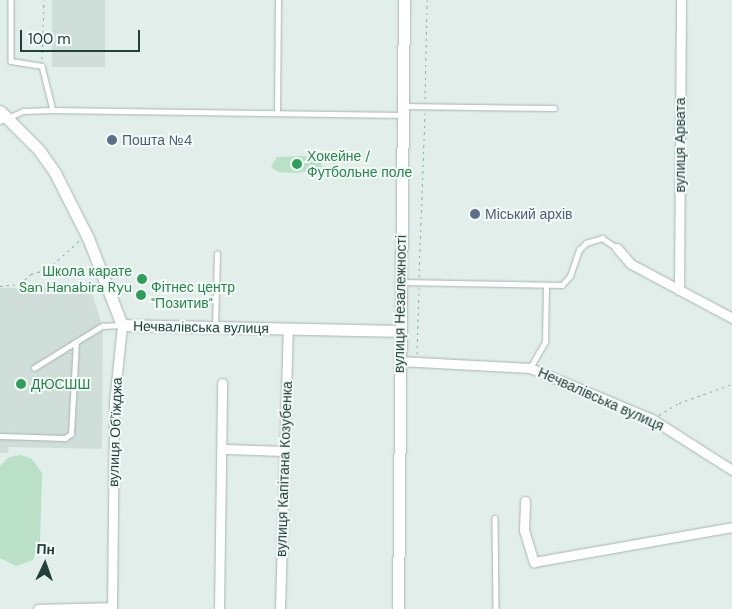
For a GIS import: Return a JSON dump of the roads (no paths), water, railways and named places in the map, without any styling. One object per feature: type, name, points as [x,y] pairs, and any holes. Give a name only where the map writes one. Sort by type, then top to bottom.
[{"type":"street","name":"вулиця Незалежності","points":[[398,609],[399,331],[404,0]]},
{"type":"street","name":"вулиця Арвата","points":[[679,290],[681,0]]},
{"type":"street","name":"вулиця Обʼїжджа","points":[[2,116],[44,158],[88,238],[122,325],[114,403],[112,608]]},
{"type":"street","points":[[617,248],[631,264],[732,318]]},
{"type":"street","name":"Нечвалівська вулиця","points":[[122,325],[399,331]]},
{"type":"street","name":"вулиця Капітана Козубенка","points":[[280,609],[288,329]]},
{"type":"street","name":"Нечвалівська вулиця","points":[[399,361],[530,368],[652,419],[732,470]]},
{"type":"street","points":[[219,609],[224,449],[222,383]]},
{"type":"street","points":[[224,449],[285,451]]},
{"type":"street","points":[[525,500],[524,530],[534,562],[732,527]]},
{"type":"street","points":[[38,609],[112,608]]},
{"type":"lane","points":[[11,0],[12,61],[42,66],[53,110]]},
{"type":"lane","points":[[277,113],[278,0]]},
{"type":"lane","points":[[2,116],[23,111],[53,110],[277,113],[403,110],[425,107],[554,108]]},
{"type":"lane","points":[[401,282],[546,287],[562,285],[570,276],[579,250],[586,243],[602,238],[617,248]]},
{"type":"lane","points":[[215,326],[218,254]]},
{"type":"lane","points":[[530,368],[545,342],[546,287]]},
{"type":"lane","points":[[34,368],[102,326],[122,325]]},
{"type":"lane","points":[[0,436],[65,438],[72,434],[76,342]]},
{"type":"lane","points":[[495,518],[496,609]]},
{"type":"place","name":"Пошта №4","points":[[112,140]]},
{"type":"place","name":"Хокейне / Футбольне поле","points":[[297,164]]},
{"type":"place","name":"Міський архів","points":[[475,214]]},
{"type":"place","name":"Школа карате San Hanabira Ryu","points":[[142,279]]},
{"type":"place","name":"Фітнес центр \"Позитив\"","points":[[141,295]]},
{"type":"place","name":"ДЮСШШ","points":[[21,384]]}]
